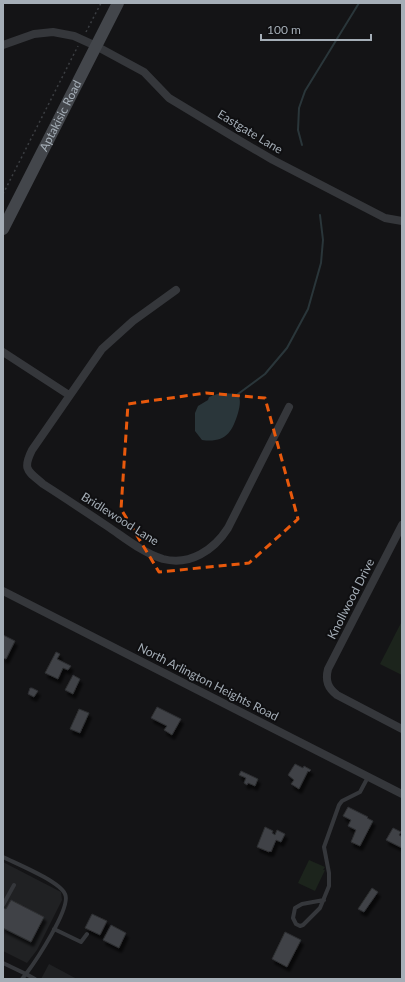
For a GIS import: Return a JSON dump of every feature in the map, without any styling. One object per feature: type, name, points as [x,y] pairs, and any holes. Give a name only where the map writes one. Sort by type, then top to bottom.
[{"type":"main road","name":"Aptakisic Road","points":[[3,228],[118,3]]},
{"type":"street","name":"Eastgate Lane","points":[[3,45],[34,34],[53,32],[74,36],[144,72],[169,98],[273,160],[385,218],[402,220]]},
{"type":"street","points":[[3,352],[69,395],[102,349],[133,321],[176,290]]},
{"type":"street","name":"Bridlewood Lane","points":[[69,395],[32,450],[27,460],[27,469],[43,484],[142,549],[162,558],[171,560],[198,556],[215,546],[222,538],[289,407]]},
{"type":"street","name":"Knollwood Drive","points":[[402,527],[328,669],[326,678],[328,685],[337,695],[402,729]]},
{"type":"street","name":"North Arlington Heights Road","points":[[3,591],[402,794]]},
{"type":"lane","points":[[324,900],[302,904],[295,908],[293,918],[296,924],[300,926],[303,925],[314,915],[324,900],[330,882],[324,844],[341,802],[360,792],[368,777]]},
{"type":"lane","points":[[3,857],[58,885],[66,894],[66,904],[54,929],[42,952],[22,979]]},
{"type":"lane","points":[[3,906],[14,885]]},
{"type":"lane","points":[[54,929],[81,942],[87,934]]},
{"type":"lane","points":[[3,963],[35,979]]},
{"type":"path","points":[[3,194],[101,3]]},
{"type":"highlighted area","points":[[206,393],[265,398],[298,519],[249,563],[159,572],[121,509],[128,404]]},
{"type":"shaded area","points":[[220,393],[238,394],[240,405],[236,420],[230,431],[222,438],[210,441],[202,440],[195,431],[195,413],[198,406],[208,400],[209,397]]},
{"type":"shaded area","points":[[402,621],[402,675],[380,664]]},
{"type":"shaded area","points":[[309,860],[325,867],[315,891],[298,883]]},
{"type":"shaded area","points":[[3,862],[61,892],[62,900],[37,950],[27,963],[3,951]]},
{"type":"shaded area","points":[[49,964],[77,979],[41,979]]},
{"type":"building","points":[[3,635],[15,641],[6,659],[3,658]]},
{"type":"building","points":[[56,652],[60,654],[57,659],[71,666],[68,670],[63,668],[58,679],[45,673]]},
{"type":"building","points":[[73,675],[80,679],[73,694],[65,690]]},
{"type":"building","points":[[30,688],[38,691],[34,697],[28,694]]},
{"type":"building","points":[[157,707],[181,719],[172,735],[164,730],[167,726],[151,718]]},
{"type":"building","points":[[79,709],[89,713],[80,733],[70,729]]},
{"type":"building","points":[[295,764],[303,768],[304,766],[311,770],[309,772],[308,771],[299,789],[291,784],[294,780],[288,775]]},
{"type":"building","points":[[241,771],[258,779],[255,786],[244,783],[246,778],[239,775]]},
{"type":"building","points":[[348,807],[373,821],[360,846],[351,842],[356,830],[348,826],[351,820],[343,816]]},
{"type":"building","points":[[265,827],[273,831],[272,833],[275,835],[277,830],[285,834],[281,842],[276,840],[271,852],[257,847]]},
{"type":"building","points":[[393,828],[401,832],[399,835],[402,837],[402,848],[386,840]]},
{"type":"building","points":[[372,888],[378,892],[364,912],[358,909]]},
{"type":"building","points":[[11,900],[44,917],[31,942],[3,928],[3,908],[6,909]]},
{"type":"building","points":[[92,914],[107,921],[100,935],[85,928]]},
{"type":"building","points":[[111,925],[126,933],[119,948],[103,940]]},
{"type":"building","points":[[285,932],[301,940],[287,967],[272,959]]},
{"type":"waterway","points":[[302,145],[298,130],[299,108],[305,91],[359,3]]},
{"type":"waterway","points":[[238,394],[265,374],[287,348],[308,309],[321,263],[323,240],[320,215]]}]
